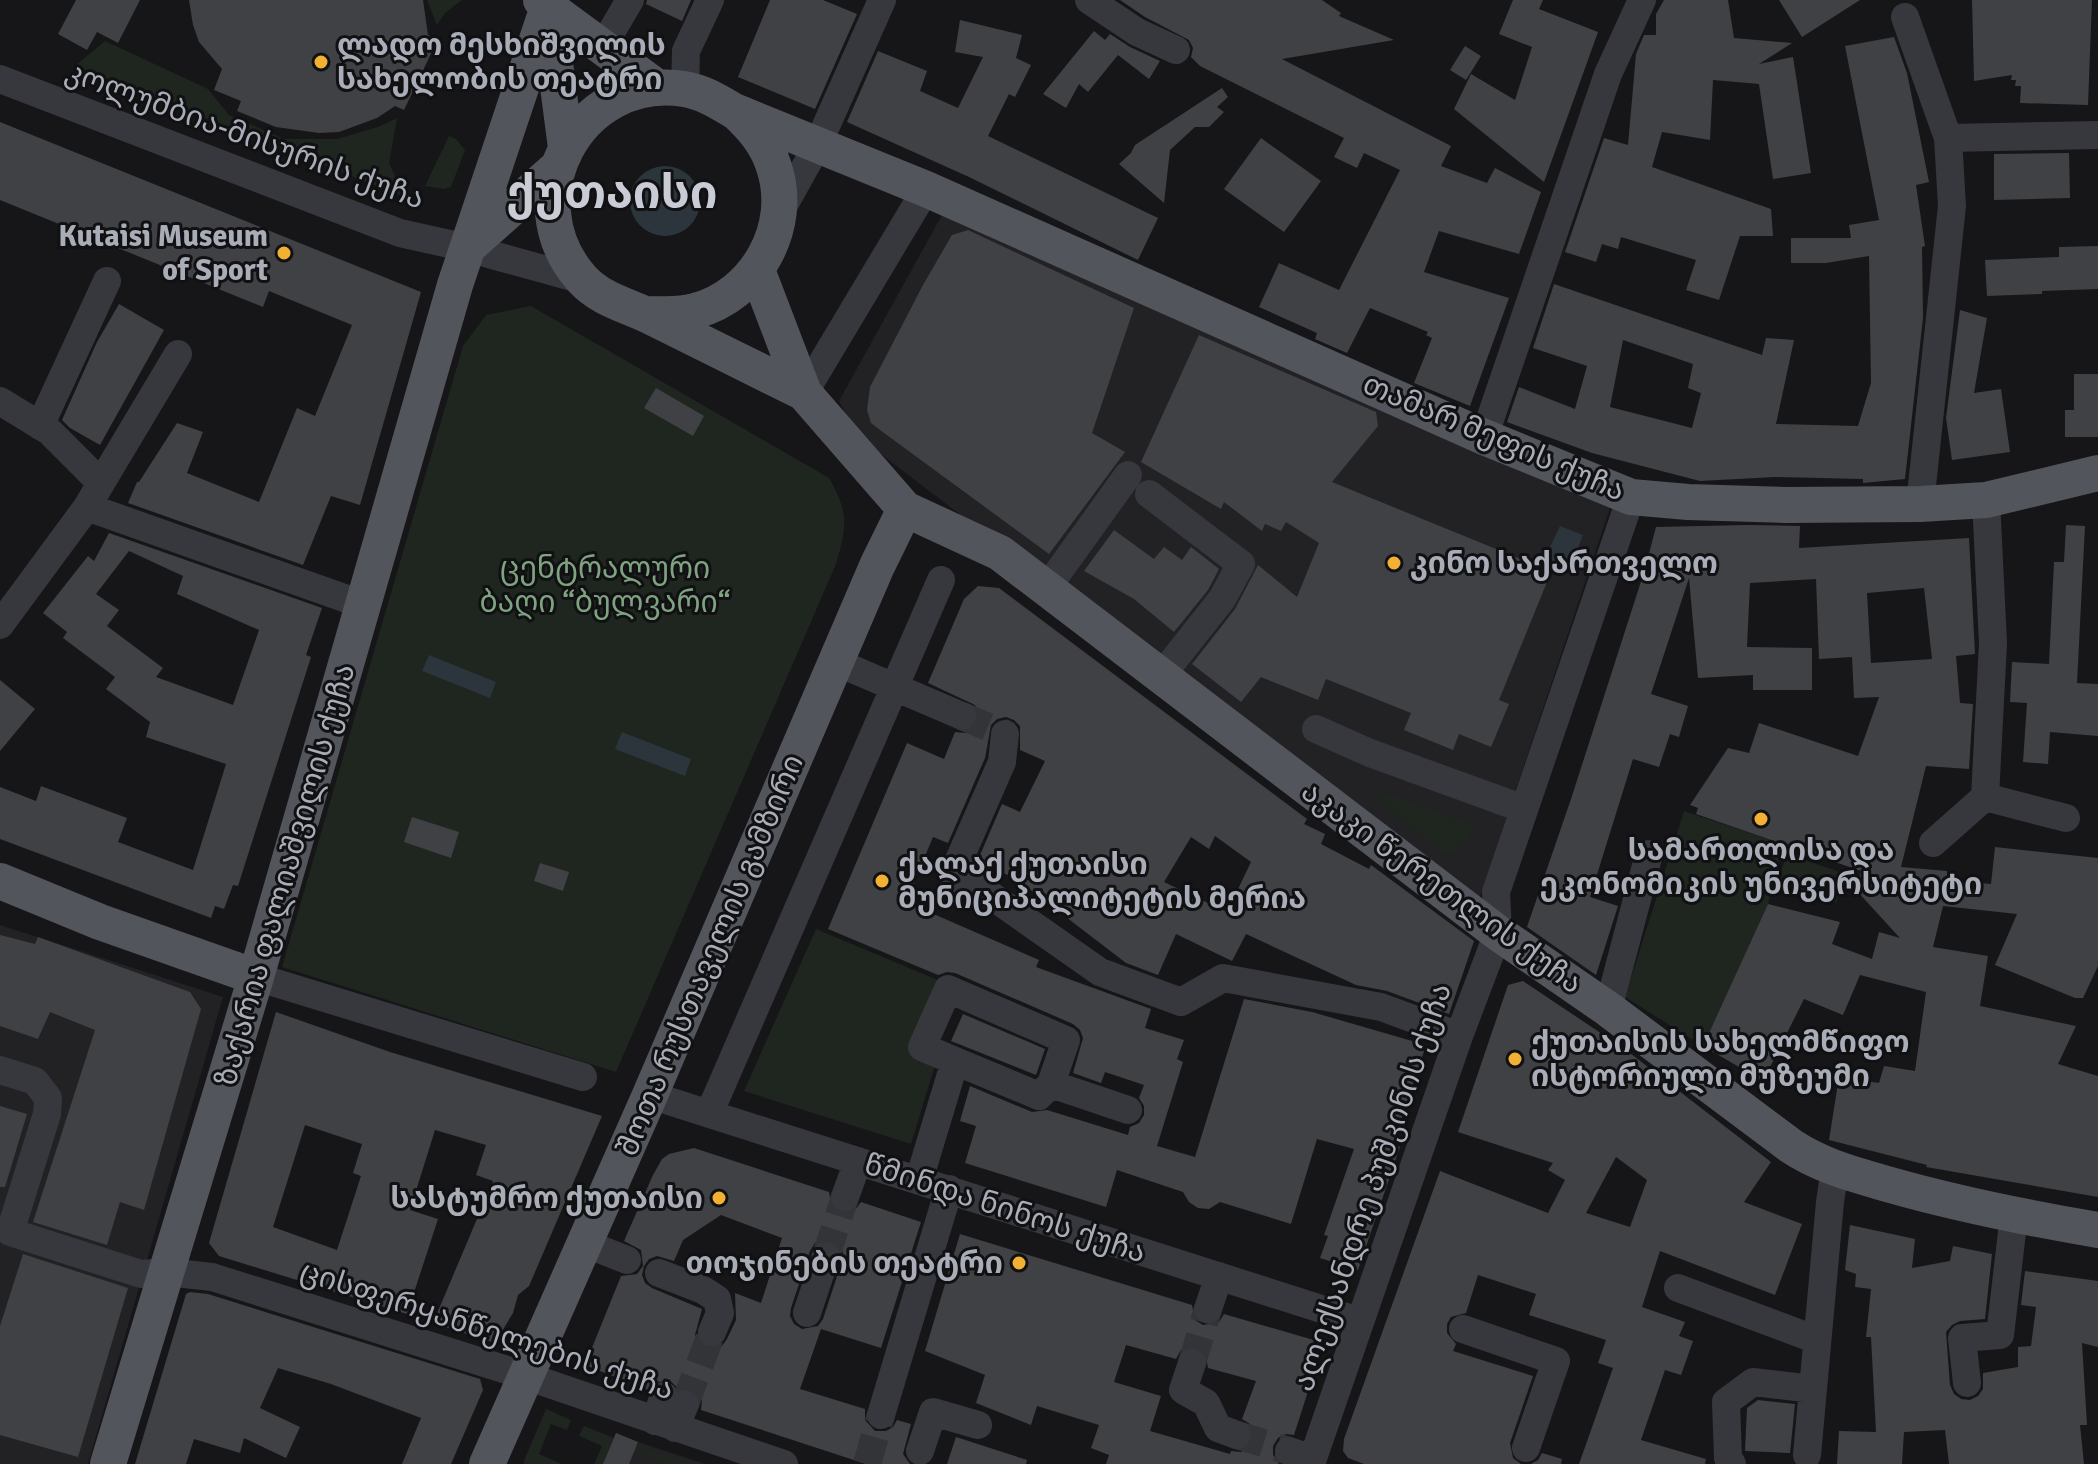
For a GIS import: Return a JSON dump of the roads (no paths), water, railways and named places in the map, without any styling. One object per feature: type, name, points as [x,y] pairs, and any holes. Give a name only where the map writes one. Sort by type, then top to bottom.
[{"type":"main road","points":[[544,4],[603,46],[672,88],[711,97],[734,111],[752,127],[765,146],[774,168],[779,191],[779,214],[773,237],[757,270],[731,295],[715,304],[680,315],[645,314]]},
{"type":"main road","points":[[544,4],[562,157],[552,197],[555,227],[565,255],[583,280],[611,302],[645,314],[804,393]]},
{"type":"main road","name":"ზაქარია ფალიაშვილის ქუჩა","points":[[108,1464],[256,977],[455,285],[544,4]]},
{"type":"main road","points":[[467,248],[562,157],[582,124],[604,106],[630,94],[672,88]]},
{"type":"main road","name":"თამარ მეფის ქუჩა","points":[[734,111],[926,189],[1484,437],[1631,497],[1786,505],[1920,504],[1986,500],[2098,473]]},
{"type":"main road","points":[[757,270],[804,393],[905,509]]},
{"type":"main road","name":"აკაკი წერეთლის ქუჩა","points":[[905,509],[1000,553],[1498,933],[1608,1009],[1811,1159],[1917,1193],[2098,1230]]},
{"type":"main road","name":"შოთა რუსთაველის გამზირი","points":[[487,1464],[905,509]]},
{"type":"main road","points":[[0,881],[100,922],[256,977]]},
{"type":"street","points":[[603,46],[630,0]]},
{"type":"street","points":[[672,88],[710,0]]},
{"type":"street","points":[[779,214],[818,144],[882,0]]},
{"type":"street","points":[[1089,0],[1137,32],[1176,50]]},
{"type":"street","points":[[1484,437],[1608,74],[1642,0]]},
{"type":"street","points":[[1905,17],[1948,138],[1952,206],[1920,504]]},
{"type":"street","name":"კოლუმბია-მისურის ქუჩა","points":[[0,79],[400,233],[583,280]]},
{"type":"street","points":[[1948,138],[2098,135]]},
{"type":"street","points":[[804,393],[926,189]]},
{"type":"street","points":[[40,426],[107,281]]},
{"type":"street","points":[[0,625],[87,507],[178,354]]},
{"type":"street","points":[[0,401],[49,431],[101,483]]},
{"type":"street","points":[[1046,589],[1138,484],[1241,564],[1222,599],[1161,676]]},
{"type":"street","points":[[1498,933],[1496,892],[1631,497]]},
{"type":"street","points":[[1933,843],[1985,797],[1993,643],[1986,500]]},
{"type":"street","points":[[87,507],[364,605]]},
{"type":"street","points":[[709,1114],[941,580]]},
{"type":"street","points":[[836,662],[962,716]]},
{"type":"street","points":[[1316,729],[1370,753],[1524,809]]},
{"type":"street","points":[[1005,734],[1002,762],[952,876],[986,892],[1100,972],[1181,1002],[1223,978],[1381,1007],[1459,1036]]},
{"type":"street","points":[[1985,797],[2066,818]]},
{"type":"street","points":[[1608,1009],[1649,854]]},
{"type":"street","name":"ალექსანდრე პუშკინის ქუჩა","points":[[1304,1458],[1359,1321],[1498,933]]},
{"type":"street","points":[[256,977],[583,1077]]},
{"type":"street","points":[[948,989],[1066,1040],[1051,1084],[1039,1096],[922,1047],[948,989]]},
{"type":"street","points":[[919,1180],[955,1061]]},
{"type":"street","name":"ცისფერყანწელების ქუჩა","points":[[0,1070],[35,1081],[48,1098],[47,1114],[10,1232],[141,1274],[167,1272],[212,1277],[526,1376],[670,1412],[784,1464]]},
{"type":"street","points":[[1051,1084],[1128,1110]]},
{"type":"street","name":"წმინდა ნინოს ქუჩა","points":[[650,1095],[1359,1321]]},
{"type":"street","points":[[845,1197],[858,1161]]},
{"type":"street","points":[[1807,1455],[1835,1169]]},
{"type":"street","points":[[881,1415],[949,1189]]},
{"type":"street","points":[[1967,1383],[1962,1338],[2000,1335],[2014,1215]]},
{"type":"street","points":[[584,1243],[627,1260]]},
{"type":"street","points":[[807,1313],[826,1256]]},
{"type":"street","points":[[659,1273],[703,1290],[717,1299],[720,1313],[712,1332]]},
{"type":"street","points":[[1208,1309],[1219,1276]]},
{"type":"street","points":[[1773,1323],[1817,1340]]},
{"type":"street","points":[[1463,1329],[1556,1361],[1526,1448]]},
{"type":"street","points":[[1192,1363],[1183,1390],[1206,1403],[1218,1428],[1237,1435]]},
{"type":"street","points":[[1732,1464],[1728,1458],[1726,1402],[1753,1382],[1813,1389]]},
{"type":"street","points":[[920,1451],[933,1412],[978,1425]]},
{"type":"tunnel","points":[[962,716],[1005,734]]},
{"type":"tunnel","points":[[826,1256],[845,1197]]},
{"type":"tunnel","points":[[1192,1363],[1208,1309]]},
{"type":"tunnel","points":[[685,1404],[712,1332]]},
{"type":"tunnel","points":[[867,1464],[881,1415]]},
{"type":"tunnel","points":[[1237,1435],[1289,1451]]},
{"type":"place","name":"ლადო მესხიშვილის სახელობის თეატრი","points":[[321,62]]},
{"type":"place","name":"Kutaisi Museum of Sport","points":[[284,253]]},
{"type":"place","name":"კინო საქართველო","points":[[1394,563]]},
{"type":"place","name":"სამართლისა და ეკონომიკის უნივერსიტეტი","points":[[1761,819]]},
{"type":"place","name":"ქალაქ ქუთაისი მუნიციპალიტეტის მერია","points":[[882,881]]},
{"type":"place","name":"ქუთაისის სახელმწიფო ისტორიული მუზეუმი","points":[[1515,1059]]},
{"type":"place","name":"სასტუმრო ქუთაისი","points":[[719,1198]]},
{"type":"place","name":"თოჯინების თეატრი","points":[[1019,1263]]},
{"type":"district","name":"ქუთაისი","points":[[612,192]]},
{"type":"park label","name":"ცენტრალური ბაღი “ბულვარი“","points":[[605,585]]}]
